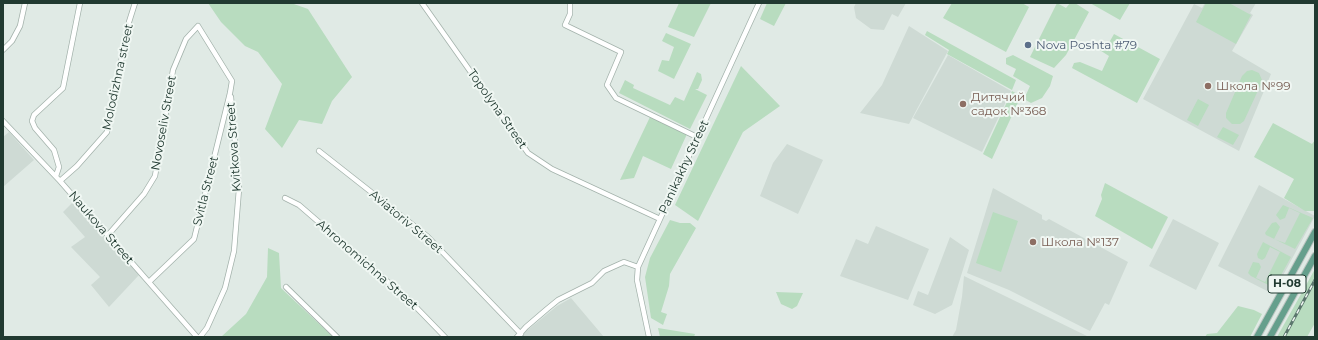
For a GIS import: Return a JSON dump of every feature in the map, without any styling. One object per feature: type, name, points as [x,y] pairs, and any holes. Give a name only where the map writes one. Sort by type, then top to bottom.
[{"type":"main road","name":"Н-08","points":[[1257,337],[1315,232]]},
{"type":"main road","name":"Н-08","points":[[1270,337],[1315,256]]},
{"type":"street","points":[[3,50],[12,41],[20,26],[25,3]]},
{"type":"street","points":[[56,176],[58,168],[54,150],[35,128],[32,121],[34,115],[62,88],[80,3]]},
{"type":"street","name":"Molodizhna street","points":[[60,181],[82,160],[107,132],[131,14],[135,3]]},
{"type":"street","name":"Topolyna Street","points":[[422,3],[528,153],[547,166],[660,219]]},
{"type":"street","points":[[570,3],[570,14],[565,25],[621,52],[607,85],[616,98],[697,137]]},
{"type":"street","name":"Panikakhy Street","points":[[649,337],[637,280],[638,267],[759,3]]},
{"type":"street","name":"Svitla Street","points":[[149,282],[194,239],[230,93],[232,82],[198,26]]},
{"type":"street","name":"Novoseliv Street","points":[[108,235],[144,194],[155,176],[174,70],[186,39],[198,26]]},
{"type":"street","name":"Kvitkova Street","points":[[198,337],[207,328],[226,288],[234,251],[239,190],[230,93]]},
{"type":"street","name":"Naukova Street","points":[[3,121],[56,176],[198,337]]},
{"type":"street","name":"Aviatoriv Street","points":[[319,151],[427,236],[519,335]]},
{"type":"street","name":"Ahronomichna Street","points":[[285,198],[299,205],[411,302],[446,337]]},
{"type":"street","points":[[519,335],[526,327],[558,300],[592,283],[604,271],[624,262],[638,267]]},
{"type":"street","points":[[286,287],[337,337]]},
{"type":"shaded area","points":[[856,3],[906,3],[898,17],[892,14],[884,30],[871,29],[856,18],[854,7]]},
{"type":"shaded area","name":"Школа №99","points":[[1205,3],[1256,3],[1250,13],[1253,15],[1232,51],[1271,74],[1239,151],[1143,99],[1194,4],[1202,8]]},
{"type":"shaded area","points":[[909,26],[948,51],[909,124],[860,113],[882,85]]},
{"type":"shaded area","name":"Дитячий садок №368","points":[[948,55],[1011,91],[982,152],[913,118]]},
{"type":"shaded area","points":[[9,132],[34,160],[3,187],[3,137]]},
{"type":"shaded area","points":[[787,144],[823,160],[798,214],[760,196],[773,163]]},
{"type":"shaded area","points":[[1259,185],[1315,216],[1273,294],[1218,266]]},
{"type":"shaded area","name":"Школа №137","points":[[993,188],[1042,215],[1042,219],[1046,221],[1049,219],[1128,262],[1109,305],[1105,303],[1090,331],[1009,290],[967,273]]},
{"type":"shaded area","points":[[74,201],[112,242],[139,275],[109,307],[91,285],[100,277],[71,247],[85,237],[63,212]]},
{"type":"shaded area","points":[[1173,219],[1219,243],[1196,290],[1149,266]]},
{"type":"shaded area","points":[[876,226],[929,249],[908,300],[840,276],[856,239],[868,244]]},
{"type":"shaded area","points":[[950,237],[969,250],[952,305],[935,314],[913,305],[918,291],[928,295]]},
{"type":"shaded area","points":[[964,276],[1089,337],[952,337],[956,330]]},
{"type":"shaded area","points":[[571,298],[604,337],[519,337],[557,306]]},
{"type":"green space","points":[[208,3],[291,3],[308,9],[352,77],[332,101],[322,124],[299,120],[282,148],[265,129],[282,84],[258,52],[245,46],[221,22]]},
{"type":"green space","points":[[679,3],[711,3],[694,37],[668,27]]},
{"type":"green space","points":[[767,3],[786,3],[774,26],[760,19]]},
{"type":"green space","points":[[952,3],[1022,3],[1029,7],[1006,52],[943,18]]},
{"type":"green space","points":[[1057,3],[1066,8],[1070,3],[1075,3],[1089,12],[1066,55],[1054,68],[1030,57]]},
{"type":"green space","points":[[1090,3],[1130,3],[1120,20]]},
{"type":"green space","points":[[1206,3],[1229,3],[1251,15],[1236,44],[1196,22]]},
{"type":"green space","points":[[927,31],[1016,80],[1012,90],[947,54],[949,50],[925,35]]},
{"type":"green space","points":[[666,33],[691,44],[674,79],[658,71],[662,60],[669,61],[674,47],[662,41]]},
{"type":"green space","points":[[1114,34],[1160,59],[1137,103],[1072,68],[1074,63],[1080,62],[1102,71],[1109,56],[1098,49],[1110,41]]},
{"type":"green space","points":[[1013,55],[1053,76],[1050,86],[1042,98],[1031,103],[1024,99],[1030,86],[1013,76],[1016,69],[1006,64],[1006,58]]},
{"type":"green space","points":[[741,66],[780,106],[743,132],[698,221],[675,205]]},
{"type":"green space","points":[[1252,70],[1259,73],[1262,80],[1261,84],[1244,121],[1240,124],[1232,124],[1226,118],[1226,113],[1242,76],[1247,71]]},
{"type":"green space","points":[[697,72],[701,74],[702,80],[698,89],[695,89],[707,95],[690,129],[619,93],[625,80],[634,85],[633,88],[670,105],[675,97],[684,101]]},
{"type":"green space","points":[[1012,91],[1021,96],[992,159],[983,154]]},
{"type":"green space","points":[[1198,99],[1209,105],[1198,126],[1187,120]]},
{"type":"green space","points":[[650,117],[687,134],[671,169],[643,156],[634,178],[620,180]]},
{"type":"green space","points":[[1273,123],[1312,144],[1315,140],[1315,211],[1305,211],[1284,198],[1294,179],[1254,157]]},
{"type":"green space","points":[[1223,127],[1239,135],[1233,145],[1217,137]]},
{"type":"green space","points":[[1105,183],[1168,217],[1152,249],[1095,216],[1102,199],[1101,195]]},
{"type":"green space","points":[[1283,205],[1313,218],[1295,249],[1275,239],[1285,243],[1300,213],[1289,208],[1285,218],[1280,220],[1276,215]]},
{"type":"green space","points":[[993,212],[1018,221],[1001,272],[976,263]]},
{"type":"green space","points":[[670,220],[680,223],[690,223],[696,228],[670,274],[669,286],[661,312],[667,314],[663,325],[651,318],[645,277],[650,258]]},
{"type":"green space","points":[[1276,222],[1280,227],[1274,239],[1265,233],[1272,223]]},
{"type":"green space","points":[[1263,242],[1291,257],[1274,288],[1251,276],[1248,273],[1253,262],[1259,263],[1261,267],[1256,278],[1265,282],[1280,252],[1270,247],[1265,258],[1262,260],[1258,258],[1257,254]]},
{"type":"green space","points":[[268,248],[279,253],[281,288],[333,337],[221,337],[246,314],[267,277]]},
{"type":"green space","points":[[1315,269],[1315,323],[1307,337],[1277,337]]},
{"type":"green space","points":[[776,292],[803,293],[797,306],[792,309],[781,304]]},
{"type":"green space","points":[[1238,306],[1254,310],[1262,314],[1250,337],[1205,337],[1207,334],[1217,333]]},
{"type":"green space","points":[[658,328],[695,334],[694,337],[660,337]]},
{"type":"railway","points":[[1284,337],[1315,280]]},
{"type":"place","name":"Nova Poshta #79","points":[[1028,45]]},
{"type":"place","name":"Школа №99","points":[[1208,86]]},
{"type":"place","name":"Дитячий садок №368","points":[[963,104]]},
{"type":"place","name":"Школа №137","points":[[1033,242]]}]
